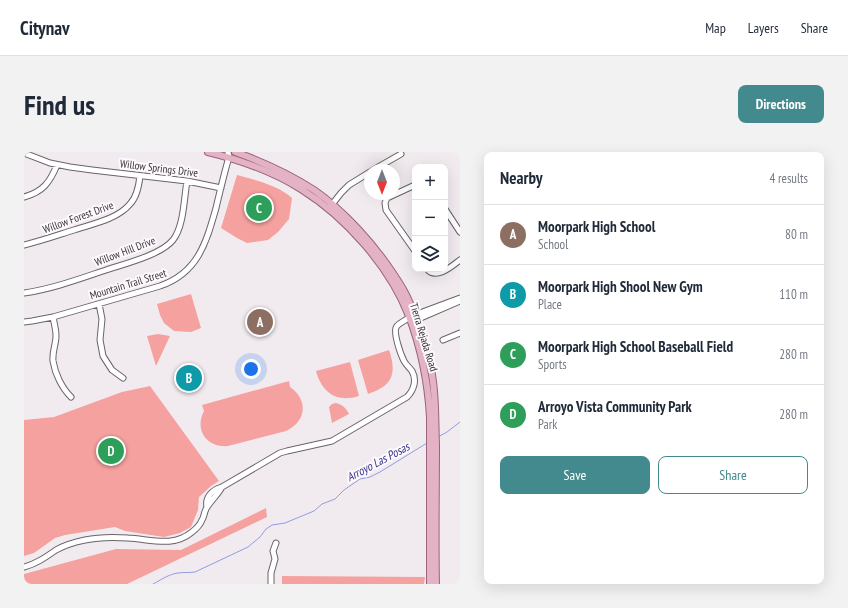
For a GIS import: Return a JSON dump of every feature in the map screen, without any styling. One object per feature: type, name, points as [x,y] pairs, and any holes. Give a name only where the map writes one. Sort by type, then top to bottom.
[{"type":"main road","name":"Tierra Rejada Road","points":[[208,152],[228,155],[280,177],[330,207],[350,221],[382,257],[405,292],[411,318],[430,365],[436,457],[436,584]]},
{"type":"main road","name":"Tierra Rejada Road","points":[[234,152],[281,171],[314,191],[330,207]]},
{"type":"main road","name":"Tierra Rejada Road","points":[[430,584],[430,460],[432,398]]},
{"type":"street","name":"Mountain Trail Street","points":[[24,322],[53,317],[164,285],[187,271],[198,258],[209,234],[228,155],[234,152]]},
{"type":"street","name":"Willow Springs Drive","points":[[24,154],[58,165],[187,181],[220,188]]},
{"type":"street","points":[[384,164],[401,154]]},
{"type":"street","points":[[24,197],[35,194],[46,185],[54,174],[58,165]]},
{"type":"street","name":"Willow Forest Drive","points":[[24,245],[108,218],[120,212],[132,202],[138,187],[140,176]]},
{"type":"street","points":[[330,207],[349,185],[364,176]]},
{"type":"street","name":"Willow Hill Drive","points":[[24,293],[53,288],[153,253],[167,246],[174,239],[181,222],[187,181]]},
{"type":"street","points":[[412,186],[387,198],[385,203],[386,210],[412,247]]},
{"type":"street","points":[[448,214],[460,232]]},
{"type":"street","points":[[448,268],[460,260]]},
{"type":"street","points":[[431,272],[438,274],[441,272]]},
{"type":"street","points":[[24,567],[37,562],[68,544],[86,539],[111,537],[168,542],[184,537],[197,528],[202,521],[207,507],[207,499],[215,489],[222,487],[280,453],[332,441],[407,397],[411,393],[415,382],[412,371],[404,361],[395,330],[396,326],[411,318],[460,298]]},
{"type":"street","points":[[411,318],[460,301]]},
{"type":"street","points":[[99,304],[102,319],[100,340],[103,356],[112,370],[123,378]]},
{"type":"street","points":[[53,317],[56,333],[53,362],[57,375],[65,390],[72,397]]},
{"type":"street","points":[[443,340],[460,333]]},
{"type":"street","points":[[271,584],[271,573],[275,559],[273,551],[276,542]]},
{"type":"shaded area","points":[[237,175],[273,186],[292,198],[289,219],[278,232],[268,240],[247,243],[221,228]]},
{"type":"shaded area","points":[[191,294],[201,328],[191,332],[174,331],[164,323],[157,304]]},
{"type":"shaded area","points":[[158,334],[170,336],[156,366],[147,336]]},
{"type":"shaded area","points":[[389,350],[393,366],[389,381],[378,390],[368,394],[358,360]]},
{"type":"shaded area","points":[[350,362],[359,396],[351,398],[337,397],[326,390],[322,385],[316,371]]},
{"type":"shaded area","points":[[289,381],[290,387],[300,398],[303,410],[301,417],[293,427],[286,431],[228,446],[214,444],[204,436],[201,425],[201,418],[204,411],[202,405]]},
{"type":"shaded area","points":[[150,386],[219,481],[199,497],[198,510],[191,527],[180,533],[164,537],[125,531],[115,527],[65,535],[55,538],[34,553],[24,556],[24,420],[54,417],[122,392]]},
{"type":"shaded area","points":[[336,403],[344,407],[349,414],[332,423],[329,407]]},
{"type":"shaded area","points":[[266,508],[267,517],[127,584],[24,584],[24,574],[116,549],[181,550]]},
{"type":"shaded area","points":[[282,576],[425,577],[424,584],[282,584]]},
{"type":"waterway","name":"Arroyo Las Posas","points":[[438,437],[460,422]]},
{"type":"waterway","name":"Arroyo Las Posas","points":[[153,584],[168,576],[180,573],[195,572],[248,547],[272,525],[285,523],[314,511],[322,504],[335,499],[344,490],[360,479],[370,477],[380,472],[427,443]]},
{"type":"place","name":"Moorpark High School Baseball Field","points":[[259,208]]},
{"type":"place","name":"Moorpark High School","points":[[260,322]]},
{"type":"place","name":"Moorpark High Shool New Gym","points":[[189,378]]},
{"type":"place","name":"Arroyo Vista Community Park","points":[[111,451]]}]
